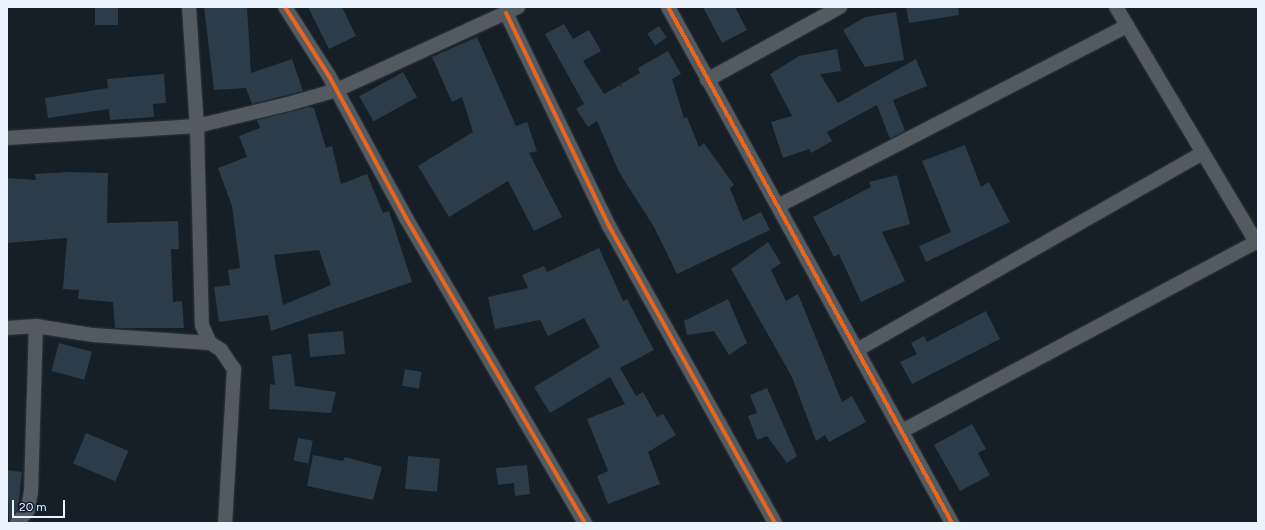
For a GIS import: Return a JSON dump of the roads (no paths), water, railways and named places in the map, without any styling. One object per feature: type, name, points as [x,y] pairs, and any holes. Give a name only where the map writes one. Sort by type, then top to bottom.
[{"type":"street","points":[[189,7],[197,126],[202,325],[210,343]]},
{"type":"street","points":[[285,7],[337,90],[406,218],[585,523]]},
{"type":"street","points":[[668,7],[857,350],[904,430],[952,523]]},
{"type":"street","points":[[707,80],[840,7]]},
{"type":"street","points":[[904,430],[1257,241],[1126,26],[1116,7]]},
{"type":"street","points":[[7,138],[197,126],[337,90],[512,10],[609,226],[775,523]]},
{"type":"street","points":[[778,206],[1126,26]]},
{"type":"street","points":[[857,350],[1203,153]]},
{"type":"street","points":[[7,516],[23,522],[31,492],[36,326]]},
{"type":"street","points":[[7,328],[36,326],[93,336],[210,343],[221,350],[234,369],[225,523]]}]
